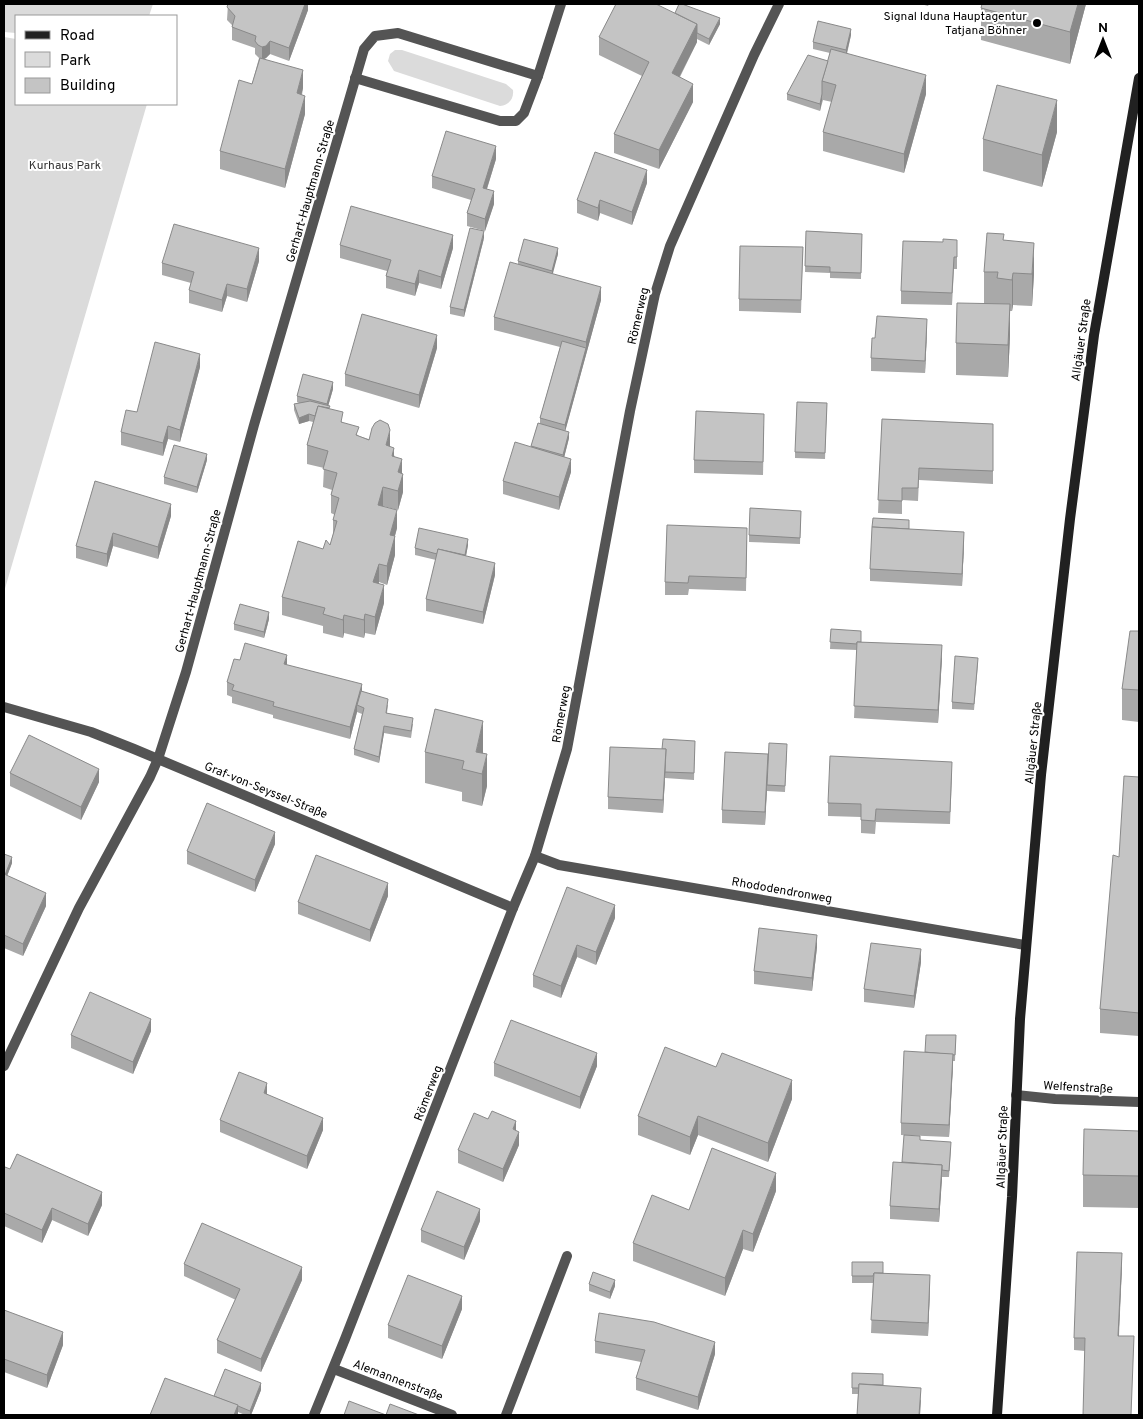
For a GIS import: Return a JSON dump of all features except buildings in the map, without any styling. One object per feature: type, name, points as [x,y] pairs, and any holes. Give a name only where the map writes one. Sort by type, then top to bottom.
[{"type":"main road","name":"Allgäuer Straße","points":[[997,1415],[1012,1197],[1025,945],[1042,775],[1066,552],[1094,335],[1139,78]]},
{"type":"street","points":[[355,78],[500,121],[516,121],[524,113],[561,4]]},
{"type":"street","name":"Römerweg","points":[[314,1415],[334,1369],[513,908],[535,856],[567,749],[630,411],[655,294],[670,246],[754,55],[780,4]]},
{"type":"street","name":"Gerhart-Hauptmann-Straße","points":[[4,1066],[79,908],[158,759],[186,672],[254,425],[364,48],[375,36],[398,32],[538,76]]},
{"type":"street","name":"Graf-von-Seyssel-Straße","points":[[4,707],[91,732],[346,836],[513,908]]},
{"type":"street","name":"Rhododendronweg","points":[[535,856],[559,865],[1025,945]]},
{"type":"street","name":"Welfenstraße","points":[[1016,1095],[1055,1099],[1139,1102]]},
{"type":"street","points":[[506,1415],[567,1256]]},
{"type":"street","name":"Alemannenstraße","points":[[334,1369],[452,1415]]},
{"type":"green space","points":[[4,4],[153,4],[149,15],[15,15],[15,33],[4,32]]},
{"type":"green space","name":"Kurhaus Park","points":[[4,37],[15,39],[15,105],[147,105],[4,592]]},
{"type":"green space","points":[[395,50],[402,50],[506,84],[513,90],[512,99],[500,106],[394,71],[388,61],[390,54]]},
{"type":"place","name":"Signal Iduna Hauptagentur Tatjana Böhner","points":[[1037,23]]}]
